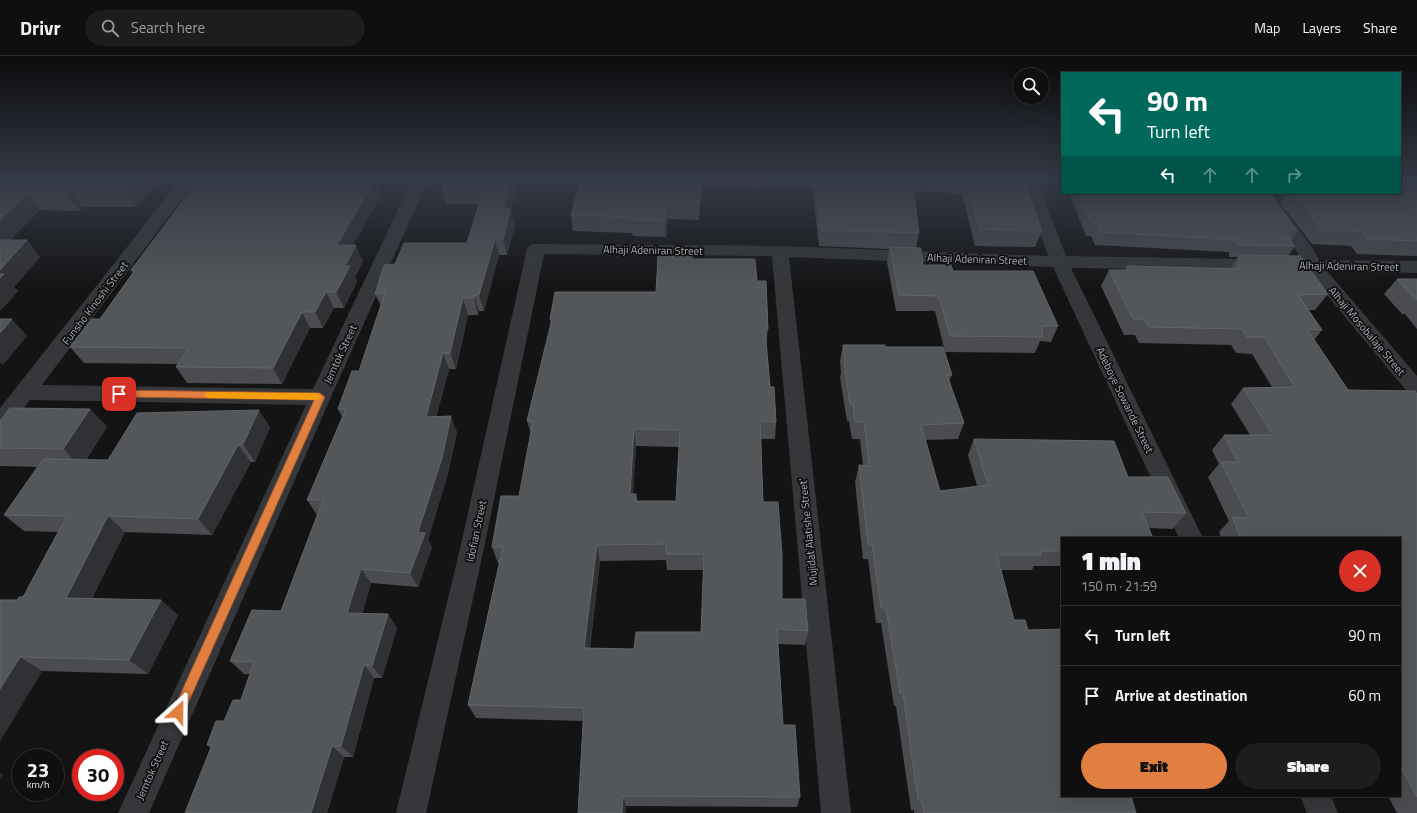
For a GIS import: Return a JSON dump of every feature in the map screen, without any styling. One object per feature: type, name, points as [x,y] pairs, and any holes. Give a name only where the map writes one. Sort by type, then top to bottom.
[{"type":"street","name":"Funsho Kinoshi Street","points":[[0,424],[161,215]]},
{"type":"street","name":"Jemtok Street","points":[[133,813],[320,397],[404,215]]},
{"type":"street","name":"Adeboye Sowande Street","points":[[1042,215],[1059,262],[1191,537]]},
{"type":"street","name":"Alhaji Mosobalaje Street","points":[[1280,215],[1306,251],[1312,266],[1417,390]]},
{"type":"street","name":"Alhaji Adeniran Street","points":[[536,249],[780,252],[1059,262],[1417,267]]},
{"type":"street","name":"Idofian Street","points":[[411,813],[470,561],[536,249]]},
{"type":"street","name":"Mujidat Alatishe Street'","points":[[780,252],[836,813]]},
{"type":"street","points":[[26,392],[320,397]]},
{"type":"street","points":[[1315,797],[1323,813]]},
{"type":"building","points":[[0,215],[5,215],[0,220]]},
{"type":"building","points":[[172,215],[354,215],[337,245],[356,245],[345,266],[350,266],[336,292],[326,292],[315,312],[302,312],[273,368],[176,367],[188,348],[70,347],[92,319],[100,319],[135,270],[131,270]]},
{"type":"building","points":[[476,215],[509,215],[503,239],[495,239],[479,295],[474,295],[474,298],[463,298],[450,353],[443,353],[426,417],[451,416],[442,458],[418,532],[425,533],[410,573],[361,569],[347,613],[388,614],[372,666],[364,665],[341,746],[332,746],[311,813],[185,813],[212,745],[207,745],[216,721],[224,721],[233,700],[241,700],[254,662],[230,661],[252,610],[281,611],[323,500],[307,500],[346,409],[338,409],[352,371],[359,371],[385,293],[375,294],[384,265],[395,264],[404,243],[467,243]]},
{"type":"building","points":[[581,215],[666,215],[665,221],[631,220],[632,217]]},
{"type":"building","points":[[819,215],[917,215],[919,233],[821,230]]},
{"type":"building","points":[[976,215],[1036,215],[1042,231],[980,229]]},
{"type":"building","points":[[1088,215],[1286,215],[1297,231],[1283,230],[1295,246],[1237,245],[1237,240],[1100,232],[1097,223],[1091,223]]},
{"type":"building","points":[[1311,215],[1417,215],[1417,241],[1368,239],[1362,231],[1322,230]]},
{"type":"building","points":[[0,240],[27,240],[0,270]]},
{"type":"building","points":[[890,247],[921,248],[923,265],[951,265],[953,271],[1033,271],[1058,326],[1043,326],[1042,337],[950,336],[939,296],[899,295]]},
{"type":"building","points":[[1239,255],[1300,256],[1328,294],[1298,295],[1322,330],[1307,329],[1348,390],[1415,391],[1417,394],[1417,797],[1401,769],[1401,537],[1241,537],[1232,517],[1249,518],[1221,462],[1238,462],[1224,435],[1273,435],[1243,388],[1295,387],[1264,337],[1247,337],[1242,329],[1148,327],[1144,319],[1133,319],[1109,270],[1127,270],[1127,266],[1238,269]]},
{"type":"building","points":[[658,256],[692,256],[692,259],[755,259],[757,281],[766,281],[768,329],[765,329],[770,387],[774,387],[776,422],[760,421],[763,502],[778,502],[782,555],[782,599],[805,599],[808,631],[777,629],[783,725],[795,725],[800,797],[623,796],[622,813],[578,813],[584,708],[468,705],[503,547],[492,547],[501,496],[519,496],[533,421],[527,421],[552,319],[550,319],[555,292],[656,292]],"holes":[[[634,429],[680,430],[676,501],[636,501],[636,494],[630,494]],[[666,544],[666,554],[704,554],[701,632],[636,632],[634,649],[584,648],[597,545]]]},
{"type":"building","points":[[1397,279],[1417,279],[1417,299],[1415,299]]},
{"type":"building","points":[[0,319],[12,319],[0,333]]},
{"type":"building","points":[[843,345],[943,347],[952,375],[947,375],[964,423],[921,425],[940,491],[988,485],[974,439],[1114,441],[1128,477],[1168,477],[1186,513],[1142,512],[1153,537],[1061,537],[1061,551],[1040,551],[1041,555],[997,555],[1014,620],[1025,620],[1028,630],[1061,629],[1061,797],[1131,797],[1136,813],[924,813],[921,800],[918,800],[903,693],[900,693],[886,608],[881,608],[872,544],[868,544],[859,465],[869,466],[864,422],[855,422],[853,404],[850,404]]},
{"type":"building","points":[[10,408],[90,409],[63,449],[0,448],[0,421]]},
{"type":"building","points":[[259,410],[243,444],[238,445],[198,519],[108,516],[66,598],[161,600],[129,660],[20,657],[0,689],[0,600],[17,600],[19,597],[23,597],[67,516],[4,515],[43,459],[108,460],[137,413]]},
{"type":"slow traffic","points":[[208,395],[317,397]]},
{"type":"route","points":[[119,394],[320,397],[178,712]]}]
